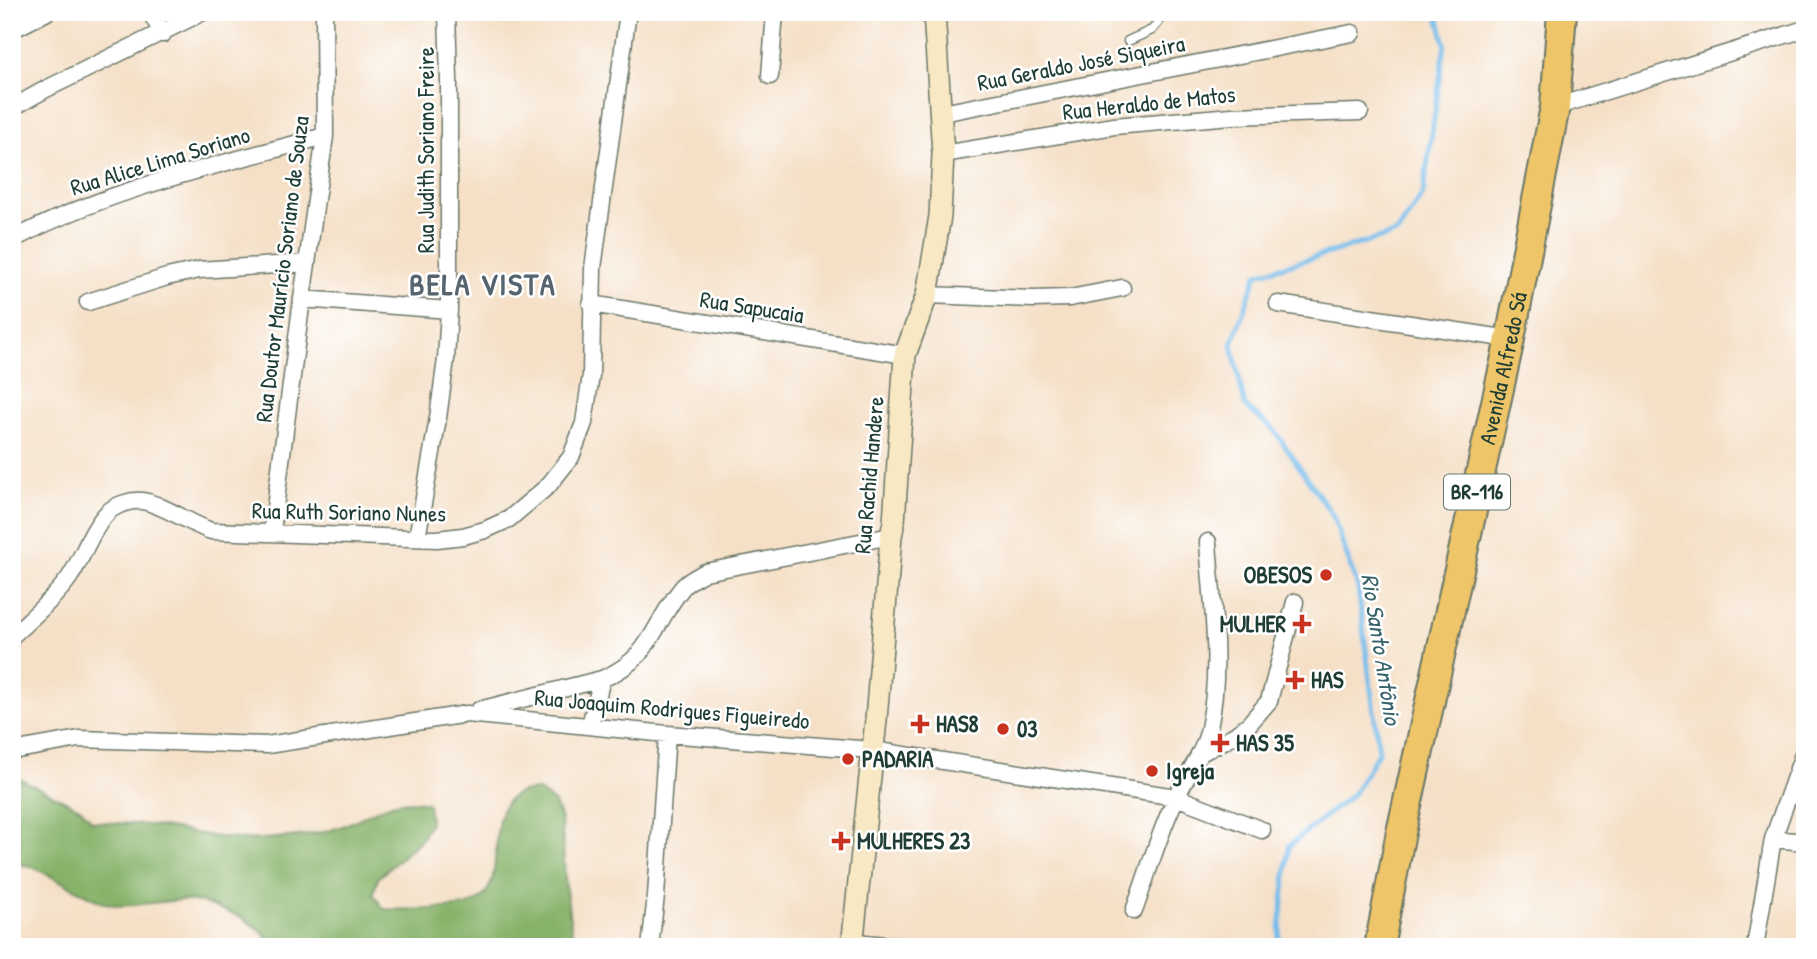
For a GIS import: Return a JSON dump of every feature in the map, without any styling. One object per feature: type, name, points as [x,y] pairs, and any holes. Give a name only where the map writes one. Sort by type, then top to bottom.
[{"type":"highway","name":"Avenida Alfredo Sá","points":[[1379,947],[1510,339],[1555,107],[1559,20]]},
{"type":"street","points":[[12,30],[47,12]]},
{"type":"street","points":[[150,12],[163,34]]},
{"type":"street","points":[[12,108],[204,12]]},
{"type":"street","name":"Rua Doutor Maurício Soriano de Souza","points":[[272,531],[325,136],[324,12]]},
{"type":"street","name":"Rua Judith Soriano Freire","points":[[417,538],[438,418],[449,310],[447,12]]},
{"type":"street","name":"Rua Ruth Soriano Nunes","points":[[12,636],[68,579],[98,525],[109,511],[127,502],[142,501],[156,505],[211,531],[272,531],[438,539],[485,530],[509,519],[548,486],[571,457],[584,423],[591,375],[593,268],[628,12]]},
{"type":"street","points":[[771,76],[775,12]]},
{"type":"street","name":"Rua Rachid Handere","points":[[852,944],[894,522],[905,355],[928,295],[940,216],[942,113],[934,12]]},
{"type":"street","points":[[1555,107],[1805,29]]},
{"type":"street","name":"Rua Geraldo José Siqueira","points":[[942,113],[1352,33]]},
{"type":"street","name":"Rua Heraldo de Matos","points":[[943,154],[1114,127],[1232,116],[1360,112]]},
{"type":"street","name":"Rua Alice Lima Soriano","points":[[12,240],[72,211],[129,190],[325,136]]},
{"type":"street","points":[[88,302],[167,277],[199,270],[307,263]]},
{"type":"street","points":[[928,295],[1058,298],[1122,288]]},
{"type":"street","points":[[302,299],[449,310]]},
{"type":"street","name":"Rua Sapucaia","points":[[591,304],[905,355]]},
{"type":"street","points":[[1278,304],[1510,339]]},
{"type":"street","name":"Rua Joaquim Rodrigues Figueiredo","points":[[12,751],[79,739],[267,745],[467,713],[602,679],[622,670],[636,659],[683,586],[705,572],[891,536]]},
{"type":"street","points":[[1134,911],[1176,797],[1209,731],[1216,671],[1208,542]]},
{"type":"street","points":[[1199,754],[1250,724],[1269,701],[1295,601]]},
{"type":"street","points":[[590,725],[602,679]]},
{"type":"street","name":"Rua Joaquim Rodrigues Figueiredo","points":[[467,713],[667,734],[872,750],[1176,797],[1262,831]]},
{"type":"street","points":[[650,947],[667,734]]},
{"type":"street","points":[[1755,947],[1773,839],[1805,749]]},
{"type":"street","points":[[1773,839],[1805,842]]},
{"type":"street","points":[[852,944],[911,947]]},
{"type":"lane","points":[[1128,41],[1152,30],[1158,23],[1157,12]]},
{"type":"green space","points":[[12,775],[80,808],[92,821],[156,826],[250,840],[319,833],[391,804],[414,801],[428,803],[430,822],[421,840],[378,878],[373,894],[384,909],[445,908],[476,902],[487,892],[493,878],[498,828],[501,813],[508,800],[521,792],[537,790],[554,802],[561,819],[566,890],[574,947],[277,947],[241,917],[201,902],[182,900],[121,906],[101,902],[35,868],[12,862]]},
{"type":"waterway","name":"Rio Santo Antônio","points":[[1278,947],[1289,846],[1354,793],[1379,751],[1358,588],[1333,516],[1274,430],[1245,406],[1232,344],[1257,274],[1397,233],[1423,194],[1445,44],[1437,12]]},
{"type":"place","name":"OBESOS","points":[[1326,575]]},
{"type":"place","name":"MULHER","points":[[1302,624]]},
{"type":"place","name":"HAS","points":[[1295,680]]},
{"type":"place","name":"HAS8","points":[[920,724]]},
{"type":"place","name":"03","points":[[1003,729]]},
{"type":"place","name":"HAS 35","points":[[1220,743]]},
{"type":"place","name":"PADARIA","points":[[848,759]]},
{"type":"place","name":"Igreja","points":[[1152,771]]},
{"type":"place","name":"MULHERES 23","points":[[841,841]]},
{"type":"district","name":"BELA VISTA","points":[[483,285]]}]
